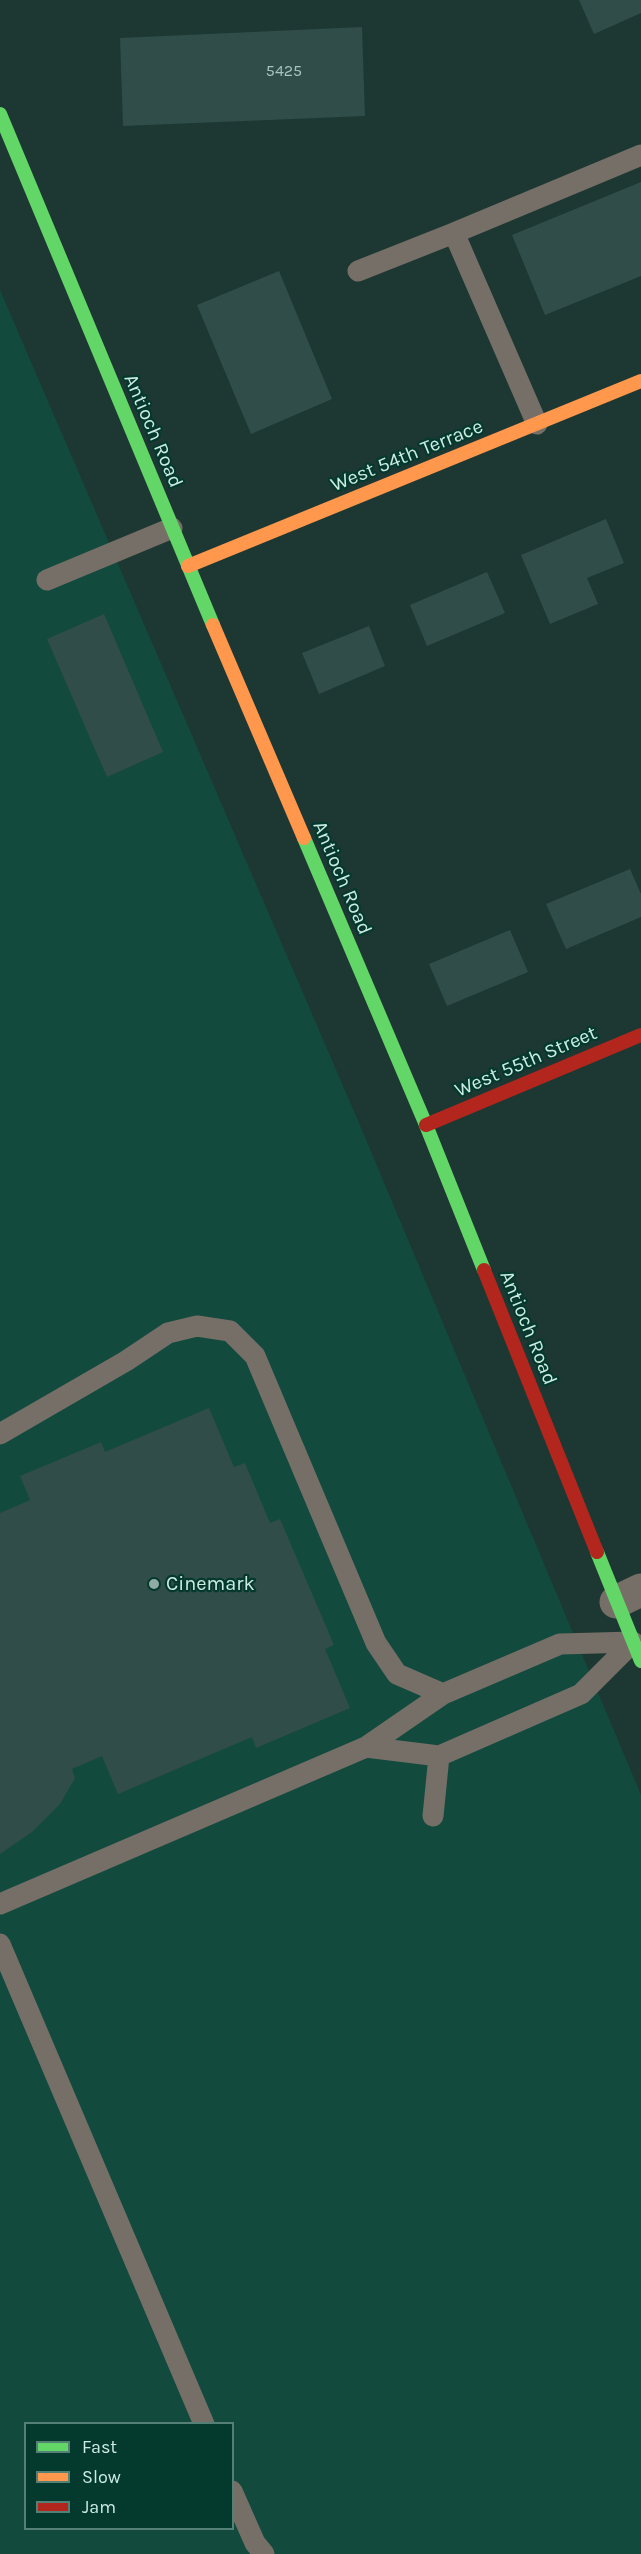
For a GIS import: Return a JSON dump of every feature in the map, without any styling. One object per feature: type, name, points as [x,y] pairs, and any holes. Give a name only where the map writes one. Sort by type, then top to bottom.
[{"type":"main road","name":"Antioch Road","points":[[3,131],[628,1596],[637,1652]]},
{"type":"main road","name":"West 54th Terrace","points":[[188,566],[641,381]]},
{"type":"main road","name":"West 55th Street","points":[[426,1125],[641,1035]]},
{"type":"lane","points":[[358,271],[454,234],[641,155]]},
{"type":"lane","points":[[454,234],[537,424]]},
{"type":"lane","points":[[47,580],[172,528]]},
{"type":"lane","points":[[0,1434],[126,1361],[168,1333],[197,1326],[230,1331],[255,1356],[376,1643],[397,1674],[443,1694]]},
{"type":"lane","points":[[0,1905],[366,1747],[443,1694],[560,1644],[637,1652]]},
{"type":"lane","points":[[366,1747],[439,1756],[581,1694],[637,1652]]},
{"type":"lane","points":[[433,1816],[439,1756]]},
{"type":"lane","points":[[0,1944],[203,2422]]},
{"type":"lane","points":[[234,2496],[255,2543],[264,2554]]},
{"type":"shaded area","points":[[0,290],[359,1123],[641,1795],[641,2554],[0,2554]]},
{"type":"building","points":[[579,0],[641,0],[641,13],[594,34]]},
{"type":"building","points":[[362,27],[365,116],[123,126],[120,38]]},
{"type":"building","points":[[641,182],[641,276],[545,315],[512,235]]},
{"type":"building","points":[[279,271],[332,399],[251,434],[197,305]]},
{"type":"building","points":[[606,519],[624,563],[587,578],[598,604],[550,624],[521,555]]},
{"type":"building","points":[[487,572],[505,613],[427,646],[410,605]]},
{"type":"building","points":[[104,614],[163,752],[107,777],[47,639]]},
{"type":"building","points":[[369,626],[385,666],[319,694],[302,653]]},
{"type":"building","points":[[630,869],[641,894],[641,917],[566,949],[546,904]]},
{"type":"building","points":[[510,930],[528,972],[447,1006],[429,964]]},
{"type":"building","name":"Cinemark","points":[[209,1408],[234,1467],[245,1463],[270,1523],[280,1519],[334,1645],[325,1649],[350,1708],[256,1748],[252,1737],[118,1794],[102,1756],[72,1769],[75,1778],[60,1804],[32,1832],[0,1854],[0,1513],[30,1500],[20,1476],[101,1442],[105,1452]]},
{"type":"traffic: fast","points":[[0,114],[213,625]]},
{"type":"traffic: fast","points":[[304,838],[426,1125],[484,1270]]},
{"type":"traffic: fast","points":[[597,1552],[641,1661]]},
{"type":"traffic: slow","points":[[188,566],[641,381]]},
{"type":"traffic: slow","points":[[213,625],[304,838]]},
{"type":"traffic: jam","points":[[426,1125],[641,1035]]},
{"type":"traffic: jam","points":[[484,1270],[597,1552]]},
{"type":"place","name":"Cinemark","points":[[154,1584]]}]
